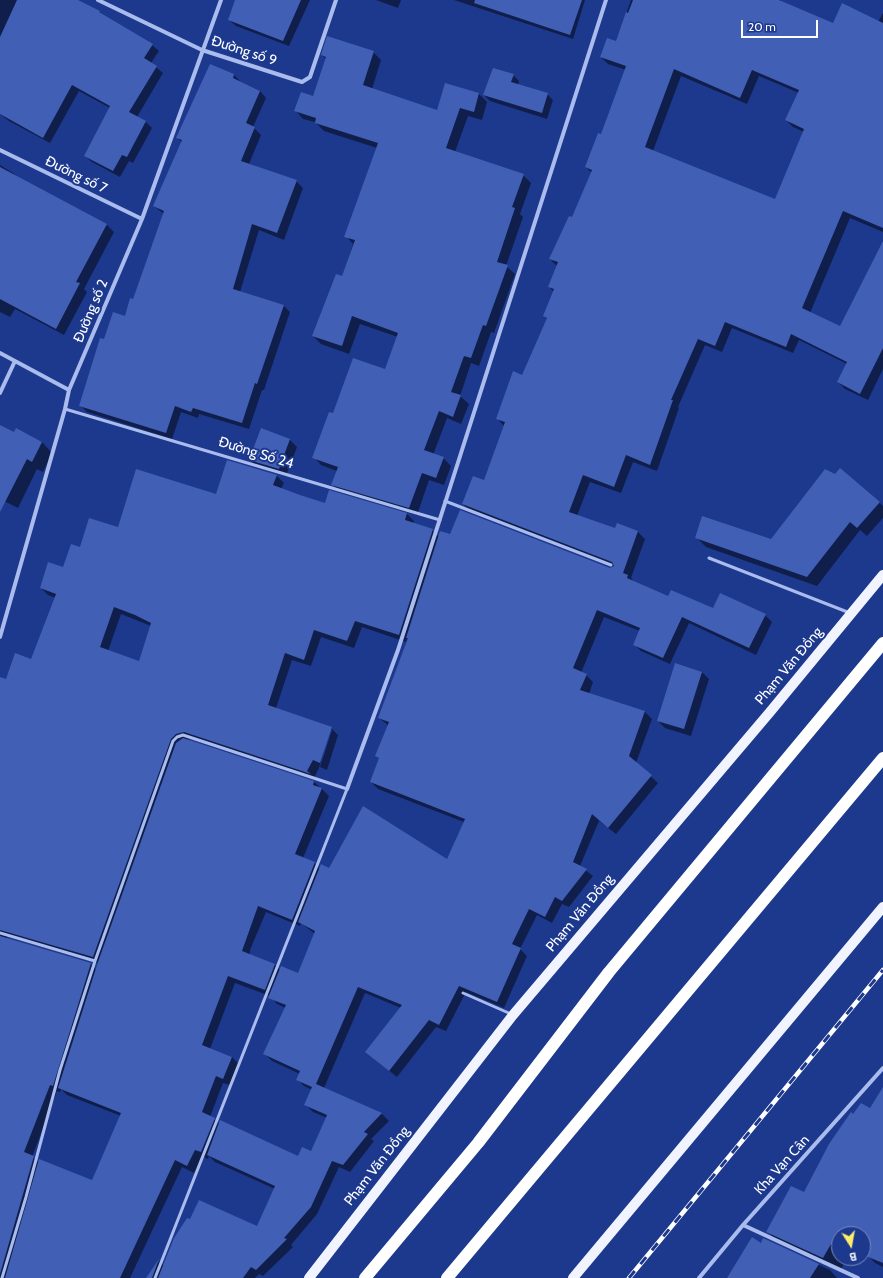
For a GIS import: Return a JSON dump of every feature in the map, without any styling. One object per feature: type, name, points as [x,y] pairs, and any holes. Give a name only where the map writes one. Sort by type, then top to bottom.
[{"type":"highway","points":[[365,1278],[478,1143],[609,972],[883,643]]},
{"type":"highway","points":[[447,1278],[883,758]]},
{"type":"main road","name":"Phạm Văn Đồng","points":[[309,1278],[513,1015],[883,575]]},
{"type":"main road","points":[[573,1278],[883,907]]},
{"type":"street","name":"Đường số 9","points":[[98,0],[202,50],[302,82],[310,77],[336,0]]},
{"type":"street","name":"Đường số 2","points":[[0,637],[66,409],[69,390],[142,219],[221,0]]},
{"type":"street","points":[[347,789],[398,650],[606,0]]},
{"type":"street","name":"Đường số 7","points":[[0,150],[142,219]]},
{"type":"street","points":[[0,353],[69,390]]},
{"type":"street","points":[[0,393],[15,361]]},
{"type":"street","name":"Kha Vạn Cân","points":[[699,1278],[743,1225],[883,1068]]},
{"type":"street","points":[[743,1225],[858,1278]]},
{"type":"lane","name":"Đường Số 24","points":[[66,409],[440,520]]},
{"type":"lane","points":[[445,501],[611,565]]},
{"type":"lane","points":[[710,558],[852,613]]},
{"type":"lane","points":[[2,1278],[26,1198],[60,1070],[95,961],[173,741],[177,737],[183,735],[347,789],[155,1278]]},
{"type":"lane","points":[[0,933],[95,961]]},
{"type":"lane","points":[[463,993],[513,1015]]},
{"type":"building","points":[[17,0],[78,0],[100,11],[99,12],[153,44],[144,58],[157,66],[129,112],[146,121],[127,157],[122,155],[113,171],[84,156],[110,106],[72,85],[43,138],[0,114],[0,37]]},
{"type":"building","points":[[235,0],[301,0],[283,41],[228,20]]},
{"type":"building","points":[[475,0],[582,0],[570,35],[474,3]]},
{"type":"building","points":[[633,0],[779,0],[833,23],[842,3],[883,23],[883,228],[843,211],[802,308],[840,326],[883,241],[883,348],[860,394],[837,382],[847,362],[791,334],[786,347],[725,322],[715,346],[698,339],[671,400],[673,400],[650,465],[626,455],[614,487],[583,475],[569,512],[615,528],[617,523],[638,531],[623,573],[628,575],[627,578],[668,596],[671,590],[713,608],[720,593],[766,614],[749,648],[682,617],[663,658],[633,645],[640,628],[597,610],[573,668],[587,674],[580,690],[645,711],[629,756],[652,775],[608,828],[592,814],[573,862],[587,869],[562,901],[555,897],[545,917],[529,909],[512,944],[521,948],[497,1002],[459,986],[439,1025],[429,1020],[389,1071],[365,1052],[402,1005],[358,987],[316,1084],[382,1113],[364,1132],[368,1134],[343,1165],[332,1161],[311,1207],[284,1238],[287,1239],[256,1270],[251,1267],[243,1278],[158,1278],[174,1238],[187,1218],[190,1219],[199,1200],[257,1226],[275,1186],[207,1155],[220,1120],[298,1156],[302,1147],[311,1151],[327,1115],[304,1105],[312,1087],[296,1080],[300,1071],[263,1054],[286,1005],[268,998],[281,966],[298,973],[315,931],[298,922],[321,864],[329,868],[363,806],[447,859],[465,819],[370,782],[379,758],[375,756],[389,722],[378,718],[408,638],[406,638],[440,531],[450,534],[460,510],[610,568],[614,566],[612,562],[462,504],[473,476],[484,480],[505,422],[496,419],[513,371],[522,375],[547,318],[543,316],[554,289],[548,287],[558,262],[549,259],[569,216],[572,217],[592,170],[585,167],[598,133],[601,134],[626,66],[600,57],[607,38],[616,41],[626,12],[628,13]],"holes":[[[674,69],[740,98],[752,70],[799,90],[785,120],[804,129],[775,199],[645,147]]]},
{"type":"building","points":[[327,36],[374,51],[363,85],[437,110],[445,83],[479,93],[474,112],[460,108],[446,148],[524,174],[512,207],[515,208],[497,262],[508,265],[486,326],[483,325],[471,358],[464,356],[451,392],[461,395],[453,417],[439,411],[424,450],[444,457],[436,478],[422,473],[409,508],[331,485],[338,467],[312,458],[329,412],[333,413],[353,358],[385,369],[398,333],[352,316],[342,346],[312,336],[336,274],[342,276],[355,240],[344,237],[378,143],[315,123],[316,118],[294,111],[301,92],[313,96],[326,57],[321,55]]},
{"type":"building","points":[[210,64],[234,74],[233,78],[260,91],[246,123],[255,127],[241,161],[297,180],[277,233],[252,224],[233,289],[284,305],[242,423],[193,408],[191,412],[175,406],[166,433],[79,406],[100,338],[104,339],[113,312],[125,316],[130,298],[133,299],[164,211],[153,206],[182,140],[176,138]]},
{"type":"building","points":[[493,68],[514,74],[511,82],[548,93],[542,113],[483,95]]},
{"type":"building","points":[[0,167],[107,224],[76,282],[80,283],[56,329],[0,299]]},
{"type":"building","points":[[0,425],[14,432],[16,428],[42,442],[32,462],[27,459],[0,512]]},
{"type":"building","points":[[261,428],[290,439],[279,469],[249,460]]},
{"type":"building","points":[[227,460],[277,475],[273,485],[300,495],[325,503],[329,490],[407,513],[405,520],[433,529],[399,635],[355,621],[347,641],[314,630],[304,660],[285,653],[268,705],[332,727],[320,763],[313,760],[307,771],[311,774],[184,732],[176,734],[171,739],[93,957],[0,930],[0,677],[6,679],[15,653],[31,659],[56,594],[40,588],[48,562],[63,567],[71,544],[80,547],[89,518],[118,527],[136,469],[216,494]],"holes":[[[114,607],[151,623],[139,661],[100,647]]]},
{"type":"building","points":[[840,468],[880,502],[857,528],[850,522],[807,577],[695,538],[702,516],[771,539],[825,469],[835,474]]},
{"type":"building","points":[[675,663],[702,672],[684,729],[657,721]]},
{"type":"building","points":[[183,738],[314,781],[313,785],[322,788],[295,854],[315,862],[292,920],[258,906],[242,951],[275,964],[265,990],[228,976],[202,1045],[232,1057],[223,1079],[216,1076],[202,1112],[215,1118],[201,1152],[195,1150],[187,1166],[175,1160],[120,1278],[5,1278],[39,1159],[92,1180],[121,1113],[58,1088],[98,962],[176,743]]},
{"type":"building","points":[[0,936],[91,963],[53,1086],[50,1085],[24,1152],[34,1156],[0,1274]]},
{"type":"building","points":[[883,1087],[883,1263],[871,1258],[871,1226],[831,1226],[831,1244],[823,1258],[766,1232],[791,1186],[804,1192],[829,1144],[851,1112],[853,1114],[861,1103],[870,1108]]},
{"type":"building","points":[[752,1237],[761,1243],[763,1238],[819,1264],[810,1278],[727,1278]]},
{"type":"building","points":[[159,1259],[152,1278],[146,1278]]},
{"type":"railway","points":[[629,1278],[883,970]]}]
